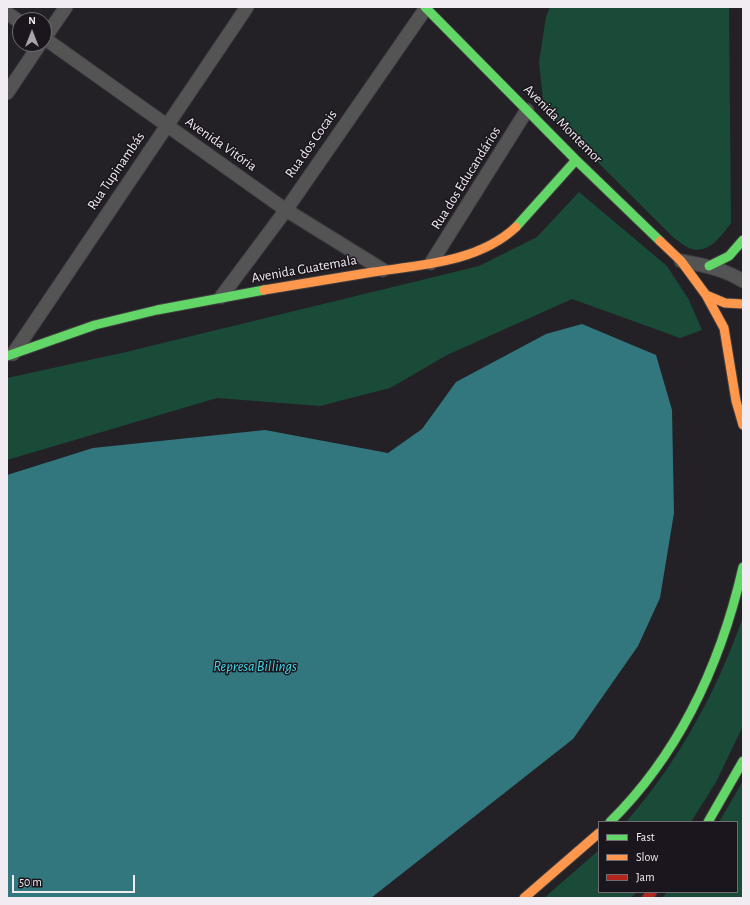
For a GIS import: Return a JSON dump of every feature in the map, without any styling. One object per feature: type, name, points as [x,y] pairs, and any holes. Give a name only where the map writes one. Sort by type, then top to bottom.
[{"type":"main road","name":"Avenida Montemor","points":[[425,8],[576,160],[681,261],[706,295],[723,327],[730,357],[737,410],[743,425]]},
{"type":"main road","name":"Avenida Guatemala","points":[[10,355],[95,325],[157,310],[221,297],[431,263],[474,253],[507,236],[525,219],[576,160]]},
{"type":"main road","points":[[709,266],[729,256],[743,240]]},
{"type":"main road","points":[[706,295],[725,303],[743,304]]},
{"type":"main road","points":[[611,821],[639,792],[677,737],[705,687],[730,623],[743,567]]},
{"type":"main road","points":[[709,821],[743,761]]},
{"type":"main road","points":[[524,898],[598,834]]},
{"type":"street","points":[[52,27],[66,7]]},
{"type":"street","name":"Rua Tupinambás","points":[[10,355],[247,7]]},
{"type":"street","name":"Rua dos Cocais","points":[[221,297],[286,210],[425,8]]},
{"type":"street","name":"Avenida Vitória","points":[[52,44],[286,210],[383,270]]},
{"type":"street","points":[[7,93],[35,52]]},
{"type":"street","name":"Rua dos Educandários","points":[[431,263],[527,110]]},
{"type":"street","points":[[681,261],[709,266],[743,281]]},
{"type":"green space","points":[[550,7],[729,7],[731,223],[714,243],[708,247],[696,250],[685,246],[674,238],[544,109],[539,62],[546,17]]},
{"type":"green space","points":[[579,192],[667,266],[689,300],[702,330],[680,338],[572,299],[447,355],[390,388],[320,406],[217,398],[7,460],[7,378],[126,352],[479,266],[537,237]]},
{"type":"green space","points":[[743,617],[743,726],[716,782],[692,821],[627,821],[663,775],[694,725],[721,673]]},
{"type":"green space","points":[[743,781],[743,898],[662,898],[666,893],[738,893],[738,821],[720,821]]},
{"type":"green space","points":[[598,851],[598,893],[636,893],[631,898],[544,898]]},
{"type":"water","name":"Represa Billings","points":[[582,324],[656,355],[672,410],[674,513],[660,598],[638,646],[573,739],[371,898],[7,898],[7,475],[93,448],[265,430],[388,453],[422,429],[456,382],[546,334]]},
{"type":"traffic: fast","points":[[425,7],[576,160],[660,241]]},
{"type":"traffic: fast","points":[[516,227],[576,160]]},
{"type":"traffic: fast","points":[[709,266],[729,256],[743,240]]},
{"type":"traffic: fast","points":[[7,356],[95,325],[157,310],[264,290]]},
{"type":"traffic: fast","points":[[611,821],[635,795],[658,766],[695,704],[723,638],[743,567]]},
{"type":"traffic: fast","points":[[709,821],[743,761]]},
{"type":"traffic: slow","points":[[264,290],[449,260],[485,248],[501,239],[516,227]]},
{"type":"traffic: slow","points":[[660,241],[681,261],[706,295],[725,303],[743,304]]},
{"type":"traffic: slow","points":[[706,295],[724,328],[736,401],[743,425]]},
{"type":"traffic: slow","points":[[524,898],[598,834]]},
{"type":"traffic: jam","points":[[647,898],[651,893]]}]
